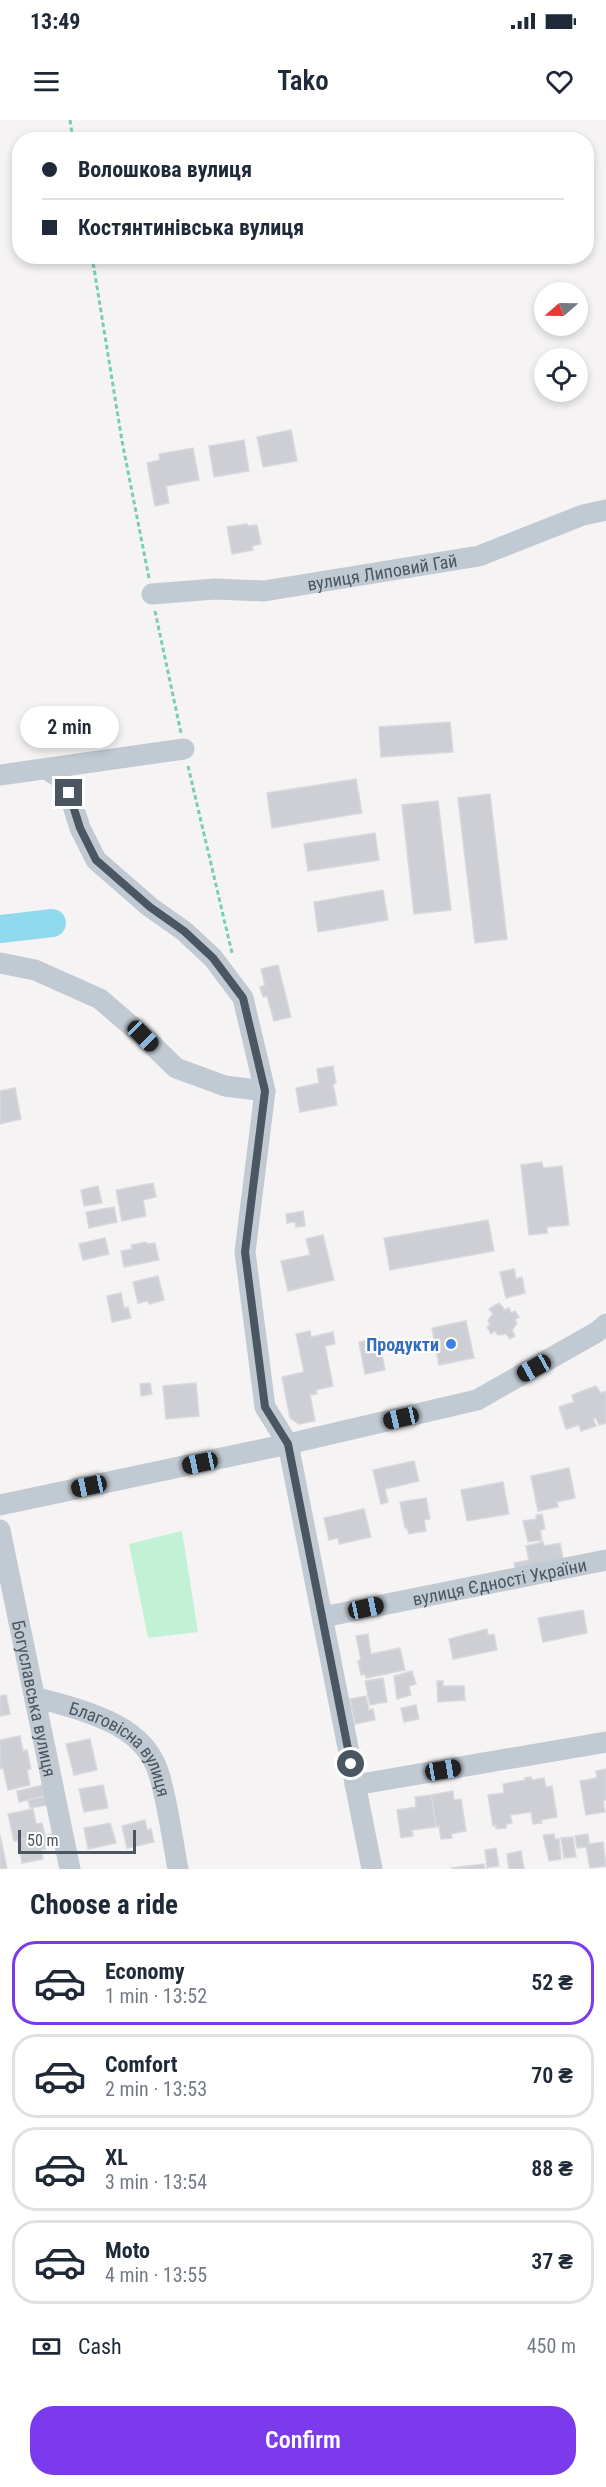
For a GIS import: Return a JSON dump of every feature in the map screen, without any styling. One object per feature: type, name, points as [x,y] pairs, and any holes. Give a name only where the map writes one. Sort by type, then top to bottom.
[{"type":"street","name":"вулиця Липовий Гай","points":[[152,594],[215,589],[264,591],[479,556],[583,514],[606,510]]},
{"type":"street","points":[[0,776],[184,749]]},
{"type":"street","points":[[46,769],[59,777],[69,793],[80,828],[96,860],[150,907],[184,931],[213,958],[243,998],[265,1091],[245,1252],[265,1407],[288,1444],[372,1869]]},
{"type":"street","points":[[0,963],[35,970],[100,999],[176,1068],[225,1086],[265,1091]]},
{"type":"street","points":[[0,1505],[288,1444],[477,1400],[597,1332],[606,1324]]},
{"type":"street","name":"Богуславська вулиця","points":[[0,1530],[70,1869]]},
{"type":"street","name":"вулиця Єдності України","points":[[322,1617],[606,1560]]},
{"type":"street","name":"Благовісна вулиця","points":[[35,1697],[112,1722],[149,1753],[159,1772],[178,1869]]},
{"type":"street","points":[[356,1785],[606,1742]]},
{"type":"path","points":[[93,264],[152,594],[184,749],[235,964]]},
{"type":"green space","points":[[182,1531],[198,1632],[148,1638],[129,1544]]},
{"type":"building","points":[[291,430],[297,461],[263,467],[257,437]]},
{"type":"building","points":[[244,440],[249,471],[214,477],[209,446]]},
{"type":"building","points":[[193,448],[199,480],[166,486],[169,503],[155,506],[147,463],[160,460],[159,454]]},
{"type":"building","points":[[247,524],[248,526],[257,525],[261,544],[252,546],[253,550],[232,554],[227,527]]},
{"type":"building","points":[[450,722],[453,752],[381,757],[379,727]]},
{"type":"building","points":[[356,779],[362,813],[272,828],[267,793]]},
{"type":"building","points":[[490,794],[507,939],[475,943],[458,798]]},
{"type":"building","points":[[438,801],[451,910],[414,914],[402,805]]},
{"type":"building","points":[[375,833],[379,860],[308,871],[304,844]]},
{"type":"building","points":[[383,890],[388,920],[318,932],[314,902]]},
{"type":"building","points":[[278,965],[291,1017],[274,1021],[267,996],[263,997],[260,987],[265,985],[261,969]]},
{"type":"building","points":[[333,1066],[336,1083],[333,1084],[337,1105],[300,1112],[296,1088],[319,1083],[317,1069]]},
{"type":"building","points":[[15,1088],[21,1119],[0,1124],[0,1091]]},
{"type":"building","points":[[542,1162],[543,1168],[562,1166],[569,1225],[547,1227],[547,1233],[529,1235],[521,1165]]},
{"type":"building","points":[[153,1183],[156,1197],[143,1200],[146,1216],[122,1221],[116,1190]]},
{"type":"building","points":[[98,1186],[102,1203],[84,1206],[81,1190]]},
{"type":"building","points":[[114,1207],[117,1222],[89,1228],[86,1212]]},
{"type":"building","points":[[303,1211],[305,1226],[296,1227],[295,1222],[287,1223],[286,1214]]},
{"type":"building","points":[[488,1220],[494,1251],[390,1270],[384,1238]]},
{"type":"building","points":[[323,1235],[334,1280],[288,1291],[281,1261],[310,1255],[306,1239]]},
{"type":"building","points":[[105,1238],[109,1254],[83,1260],[79,1244]]},
{"type":"building","points":[[146,1242],[147,1244],[155,1243],[159,1260],[124,1267],[121,1251],[132,1249],[131,1245]]},
{"type":"building","points":[[514,1269],[516,1279],[522,1277],[525,1293],[506,1298],[500,1272]]},
{"type":"building","points":[[158,1276],[164,1300],[149,1304],[148,1301],[138,1303],[133,1282]]},
{"type":"building","points":[[121,1293],[124,1308],[128,1307],[131,1318],[112,1322],[107,1296]]},
{"type":"building","points":[[499,1303],[505,1310],[509,1308],[511,1313],[515,1311],[519,1317],[515,1320],[517,1323],[512,1330],[515,1336],[510,1339],[506,1334],[498,1335],[495,1331],[491,1334],[487,1327],[490,1325],[488,1320],[493,1314],[489,1309]]},
{"type":"building","points":[[466,1321],[474,1358],[439,1365],[432,1328]]},
{"type":"building","points":[[310,1331],[311,1337],[333,1332],[335,1344],[325,1346],[333,1386],[316,1390],[317,1394],[310,1395],[315,1421],[299,1424],[290,1418],[282,1377],[304,1372],[296,1334]]},
{"type":"building","points":[[379,1338],[385,1370],[365,1374],[359,1342]]},
{"type":"building","points":[[150,1383],[152,1394],[141,1396],[140,1384]]},
{"type":"building","points":[[196,1383],[199,1416],[166,1419],[163,1386]]},
{"type":"building","points":[[596,1386],[601,1393],[606,1391],[606,1423],[599,1425],[596,1418],[593,1419],[596,1426],[581,1431],[579,1425],[566,1429],[559,1407],[574,1402],[572,1395]]},
{"type":"building","points":[[414,1461],[419,1481],[385,1489],[388,1502],[381,1504],[373,1470]]},
{"type":"building","points":[[569,1468],[575,1498],[557,1502],[558,1507],[538,1511],[531,1476]]},
{"type":"building","points":[[503,1482],[509,1514],[467,1521],[461,1490]]},
{"type":"building","points":[[426,1498],[430,1519],[424,1520],[426,1531],[409,1534],[405,1528],[400,1502]]},
{"type":"building","points":[[364,1509],[371,1537],[339,1544],[338,1538],[329,1540],[324,1518]]},
{"type":"building","points":[[542,1514],[545,1529],[540,1530],[542,1540],[528,1542],[523,1521],[537,1519],[536,1515]]},
{"type":"building","points":[[543,1542],[544,1546],[560,1543],[564,1563],[516,1573],[514,1563],[529,1560],[526,1546]]},
{"type":"building","points":[[583,1610],[587,1633],[543,1642],[538,1618]]},
{"type":"building","points":[[487,1629],[488,1635],[494,1634],[497,1650],[453,1659],[449,1639]]},
{"type":"building","points":[[368,1634],[371,1654],[400,1648],[405,1670],[366,1678],[365,1674],[361,1675],[358,1661],[361,1660],[356,1636]]},
{"type":"building","points":[[412,1671],[416,1684],[409,1686],[411,1695],[397,1699],[394,1676]]},
{"type":"building","points":[[383,1678],[387,1702],[370,1705],[365,1681]]},
{"type":"building","points":[[437,1681],[443,1681],[443,1686],[464,1686],[465,1700],[438,1702]]},
{"type":"building","points":[[6,1695],[10,1714],[0,1716],[0,1696]]},
{"type":"building","points":[[366,1696],[369,1710],[373,1709],[375,1720],[355,1724],[350,1699]]},
{"type":"building","points":[[416,1705],[419,1719],[404,1722],[401,1708]]},
{"type":"building","points":[[20,1736],[23,1751],[27,1750],[31,1769],[27,1770],[30,1785],[8,1790],[3,1768],[0,1769],[0,1740]]},
{"type":"building","points":[[90,1739],[97,1770],[74,1775],[66,1744]]},
{"type":"building","points":[[606,1769],[606,1800],[603,1801],[605,1812],[586,1815],[580,1781],[597,1778],[596,1771]]},
{"type":"building","points":[[531,1777],[532,1780],[544,1778],[546,1787],[552,1786],[557,1817],[533,1824],[531,1812],[510,1815],[512,1823],[506,1824],[506,1828],[496,1829],[496,1825],[493,1826],[488,1795],[504,1793],[503,1784]]},
{"type":"building","points":[[44,1785],[46,1796],[19,1802],[17,1791]]},
{"type":"building","points":[[103,1785],[108,1808],[84,1812],[79,1789]]},
{"type":"building","points":[[453,1791],[454,1800],[461,1799],[466,1831],[451,1834],[452,1838],[441,1839],[439,1826],[436,1827],[431,1795]]},
{"type":"building","points":[[431,1795],[436,1827],[412,1830],[413,1836],[401,1838],[397,1810],[416,1807],[415,1797]]},
{"type":"building","points":[[46,1796],[48,1805],[30,1808],[28,1800]]},
{"type":"building","points":[[33,1809],[36,1824],[42,1823],[45,1835],[14,1841],[8,1814]]},
{"type":"building","points":[[145,1820],[147,1830],[151,1829],[154,1842],[127,1848],[122,1826]]},
{"type":"building","points":[[110,1823],[116,1843],[88,1849],[84,1828]]},
{"type":"building","points":[[52,1834],[53,1842],[45,1843],[46,1849],[41,1850],[43,1859],[22,1863],[18,1840]]},
{"type":"building","points":[[554,1834],[555,1839],[559,1839],[561,1859],[549,1861],[543,1835]]},
{"type":"building","points":[[588,1834],[589,1844],[603,1842],[606,1866],[590,1868],[586,1847],[577,1848],[575,1836]]},
{"type":"building","points":[[0,1835],[7,1869],[0,1869]]},
{"type":"building","points":[[573,1837],[576,1857],[564,1858],[561,1838]]},
{"type":"building","points":[[496,1848],[499,1866],[487,1868],[485,1850]]},
{"type":"building","points":[[521,1851],[524,1869],[509,1869],[507,1854]]},
{"type":"building","points":[[484,1864],[485,1869],[452,1869],[452,1868]]},
{"type":"waterway","points":[[0,929],[52,923]]},
{"type":"place","name":"Продукти","points":[[451,1344]]},
{"type":"route","points":[[69,793],[80,828],[96,860],[121,884],[184,931],[213,958],[243,998],[265,1091],[245,1252],[265,1407],[288,1444],[351,1764]]}]
